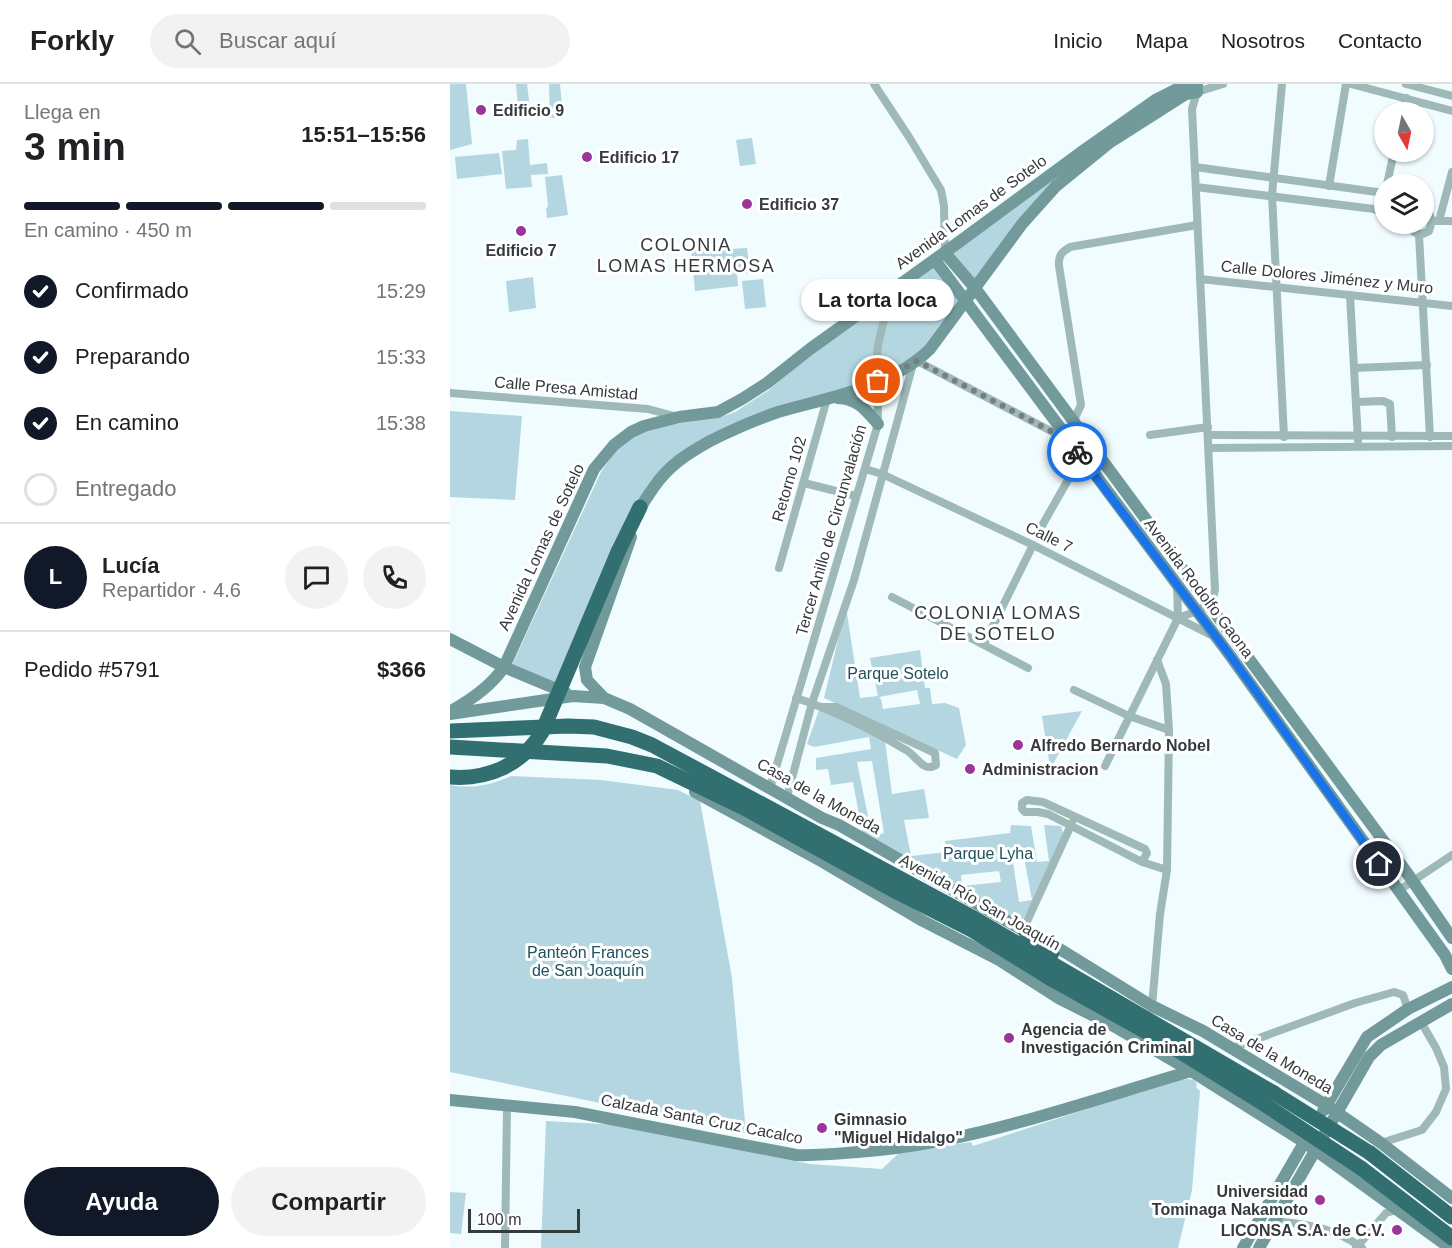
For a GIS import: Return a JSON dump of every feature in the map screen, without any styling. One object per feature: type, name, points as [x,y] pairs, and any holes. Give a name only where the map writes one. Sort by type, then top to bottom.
[{"type":"highway","points":[[450,777],[484,776],[519,760],[533,747],[542,732],[618,552],[640,507]]},
{"type":"highway","name":"Avenida Río San Joaquín","points":[[450,731],[594,727],[652,745],[900,877],[1074,977],[1271,1099],[1452,1238]]},
{"type":"highway","name":"Avenida Río San Joaquín","points":[[450,747],[630,759],[670,771],[972,930],[1053,980],[1166,1043],[1271,1099],[1376,1148],[1449,1209]]},
{"type":"highway","points":[[972,930],[979,939],[992,947],[999,960]]},
{"type":"highway","points":[[1025,931],[1039,945],[1062,960],[1074,977]]},
{"type":"main road","points":[[1157,99],[1162,84]]},
{"type":"main road","name":"Avenida Lomas de Sotelo","points":[[450,713],[487,686],[504,667],[594,469],[614,445],[630,432],[644,426],[679,417],[718,412],[742,399],[1157,99],[1189,87]]},
{"type":"main road","name":"Avenida Lomas de Sotelo","points":[[604,698],[587,680],[585,667],[628,548],[640,507],[670,466],[716,438],[770,415],[829,399],[878,381],[915,363],[930,349],[1022,224],[1056,186],[1109,143],[1189,87]]},
{"type":"main road","name":"Avenida Rodolfo Gaona","points":[[940,256],[975,288],[1452,937]]},
{"type":"main road","name":"Avenida Rodolfo Gaona","points":[[940,256],[965,302],[1216,638],[1445,955],[1452,969]]},
{"type":"main road","points":[[829,399],[852,399],[878,424]]},
{"type":"main road","points":[[450,639],[504,667],[573,696]]},
{"type":"main road","name":"Casa de la Moneda","points":[[450,713],[573,696],[604,698],[630,709],[1050,943],[1152,1006],[1232,1048],[1331,1109],[1376,1148]]},
{"type":"main road","points":[[1303,759],[1316,749]]},
{"type":"main road","points":[[630,759],[717,804],[922,921],[999,960],[1060,999],[1191,1071],[1304,1142],[1450,1248]]},
{"type":"main road","points":[[1259,1248],[1316,1151],[1331,1109],[1367,1037],[1408,1009],[1451,986]]},
{"type":"main road","points":[[1243,1248],[1304,1142],[1369,1057],[1381,1045],[1452,1004]]},
{"type":"main road","name":"Calzada Santa Cruz Cacalco","points":[[450,1100],[575,1112],[796,1155],[827,1155],[913,1147],[988,1131],[1191,1071]]},
{"type":"street","points":[[874,84],[909,136],[940,190],[944,206],[940,256]]},
{"type":"street","points":[[1178,618],[1196,612],[1209,604],[1214,598],[1215,590],[1209,431],[1189,87],[1223,84]]},
{"type":"street","points":[[1282,84],[1272,195],[1284,437]]},
{"type":"street","points":[[1329,186],[1346,84]]},
{"type":"street","points":[[1352,84],[1452,111]]},
{"type":"street","points":[[1406,84],[1427,86],[1452,96]]},
{"type":"street","points":[[1405,102],[1406,98]]},
{"type":"street","points":[[1195,167],[1374,192]]},
{"type":"street","points":[[1430,437],[1419,235],[1429,231],[1436,221],[1452,172]]},
{"type":"street","points":[[1196,187],[1374,209]]},
{"type":"street","points":[[1434,219],[1436,221],[1452,221]]},
{"type":"street","points":[[1073,422],[1081,405],[1058,259],[1061,252],[1070,247],[1197,225]]},
{"type":"street","name":"Tercer Anillo de Circunvalación","points":[[770,788],[878,424],[877,356],[884,320],[906,279]]},
{"type":"street","name":"Calle Dolores Jiménez y Muro","points":[[1200,279],[1452,306]]},
{"type":"street","points":[[1350,295],[1359,447]]},
{"type":"street","points":[[915,363],[1068,440]]},
{"type":"street","name":"Tercer Anillo de Circunvalación","points":[[787,797],[812,703],[854,580],[915,363]]},
{"type":"street","points":[[1355,368],[1427,365]]},
{"type":"street","name":"Calle Presa Amistad","points":[[450,393],[648,409],[679,417]]},
{"type":"street","name":"Retorno 102","points":[[779,568],[829,399]]},
{"type":"street","points":[[1356,402],[1383,401],[1389,404],[1392,437]]},
{"type":"street","points":[[1150,435],[1209,431],[1284,437],[1452,436]]},
{"type":"street","points":[[1039,531],[1081,457],[1090,446]]},
{"type":"street","points":[[1209,448],[1452,446]]},
{"type":"street","name":"Calle 7","points":[[865,469],[882,474],[1032,545],[1216,638]]},
{"type":"street","points":[[804,483],[856,496]]},
{"type":"street","points":[[984,644],[1032,545]]},
{"type":"street","points":[[1106,766],[1178,618],[1177,586]]},
{"type":"street","points":[[892,597],[1029,668]]},
{"type":"street","points":[[1152,1006],[1160,914],[1167,870],[1169,730],[1166,684],[1157,660]]},
{"type":"street","points":[[1074,690],[1129,716],[1169,730]]},
{"type":"street","points":[[796,698],[822,707],[892,741],[912,754],[925,767],[931,768],[936,765],[935,753],[836,707],[822,707]]},
{"type":"street","points":[[1142,862],[1147,853],[1145,849],[1043,802],[1027,800],[1022,803],[1024,812],[1048,814],[1142,862],[1167,870]]},
{"type":"street","points":[[1025,931],[1075,817]]},
{"type":"street","points":[[1398,891],[1452,855]]},
{"type":"street","points":[[1232,1048],[1394,992],[1403,995],[1408,1009]]},
{"type":"street","points":[[1376,1148],[1422,1130],[1436,1112],[1446,1089],[1444,1067],[1421,1022]]},
{"type":"street","points":[[505,1248],[507,1106]]},
{"type":"street","points":[[1284,1222],[1314,1225],[1343,1235],[1358,1247],[1386,1213],[1396,1210]]},
{"type":"green space","points":[[450,84],[466,84],[472,144],[450,150]]},
{"type":"green space","points":[[516,84],[527,84],[531,117],[519,119]]},
{"type":"green space","points":[[549,84],[560,84],[563,117],[550,118]]},
{"type":"green space","points":[[752,138],[756,164],[740,166],[736,140]]},
{"type":"green space","points":[[528,139],[530,165],[547,163],[548,174],[531,175],[532,187],[506,189],[502,151],[516,150],[517,140]]},
{"type":"green space","points":[[1103,139],[1048,191],[976,280],[950,252]]},
{"type":"green space","points":[[499,153],[502,174],[457,179],[455,157]]},
{"type":"green space","points":[[562,175],[568,215],[547,218],[545,177]]},
{"type":"green space","points":[[747,248],[750,272],[737,275],[738,286],[695,291],[691,251]]},
{"type":"green space","points":[[935,263],[963,299],[921,352],[880,376],[672,460],[556,684],[512,665],[601,472],[629,437],[651,427],[718,418],[735,412],[769,390],[802,361]]},
{"type":"green space","points":[[533,277],[536,308],[509,312],[506,281]]},
{"type":"green space","points":[[763,279],[766,307],[745,309],[742,281]]},
{"type":"green space","points":[[450,411],[522,416],[515,500],[450,497]]},
{"type":"green space","name":"Parque Sotelo","points":[[846,607],[860,698],[878,696],[870,658],[920,650],[925,688],[930,688],[932,704],[945,703],[959,708],[966,745],[957,759],[824,698]],"holes":[[[917,690],[920,704],[883,709],[879,697]]]},
{"type":"green space","name":"Parque Lyha","points":[[820,707],[885,741],[892,794],[924,789],[929,818],[904,820],[911,856],[947,852],[945,841],[1010,833],[1011,825],[1031,826],[1037,862],[1049,861],[1044,825],[1061,826],[1064,836],[1020,926],[863,837],[853,782],[831,785],[828,769],[816,770],[816,758],[871,749],[869,737],[814,747],[807,744]],"holes":[[[872,761],[884,833],[872,836],[857,762]],[[1022,847],[1032,900],[1019,902],[1011,849]],[[999,871],[1001,882],[962,886],[961,875]]]},
{"type":"green space","points":[[1082,711],[1052,766],[1050,767],[1042,716]]},
{"type":"green space","name":"Panteón Frances de San Joaquín","points":[[511,776],[601,780],[678,790],[700,801],[732,978],[746,1133],[450,1072],[450,785],[466,787],[481,785]]},
{"type":"green space","points":[[1194,1080],[1200,1091],[1192,1190],[1178,1248],[541,1248],[546,1121],[620,1125],[810,1164],[882,1169],[900,1152],[971,1142],[973,1146],[1174,1081]]},
{"type":"green space","points":[[450,1192],[466,1193],[461,1234],[450,1233]]},
{"type":"way so far","points":[[878,381],[917,361],[928,369],[1068,440],[1077,452]]},
{"type":"place","name":"Edificio 9","points":[[481,110]]},
{"type":"place","name":"Edificio 17","points":[[587,157]]},
{"type":"place","name":"Edificio 37","points":[[747,204]]},
{"type":"place","name":"Edificio 7","points":[[521,231]]},
{"type":"place","name":"La torta loca","points":[[878,381]]},
{"type":"place","name":"Alfredo Bernardo Nobel","points":[[1018,745]]},
{"type":"place","name":"Administracion","points":[[970,769]]},
{"type":"place","name":"Agencia de Investigación Criminal","points":[[1009,1038]]},
{"type":"place","name":"Gimnasio \"Miguel Hidalgo\"","points":[[822,1128]]},
{"type":"place","name":"Universidad Tominaga Nakamoto","points":[[1320,1200]]},
{"type":"place","name":"LICONSA S.A. de C.V.","points":[[1397,1230]]},
{"type":"district","name":"COLONIA LOMAS HERMOSA","points":[[686,255]]},
{"type":"district","name":"COLONIA LOMAS DE SOTELO","points":[[998,623]]},
{"type":"route","points":[[1077,452],[1229,654],[1379,864]]}]
